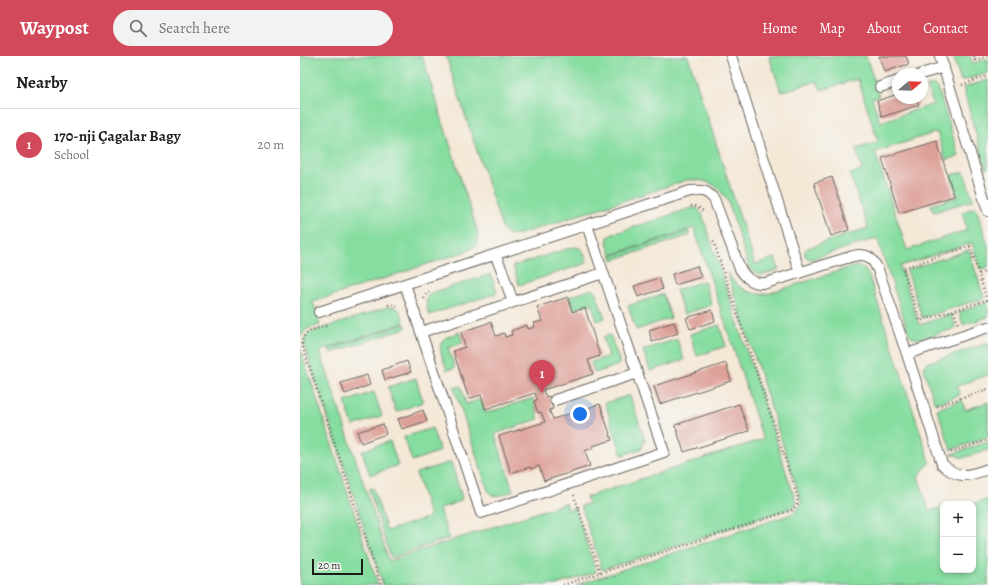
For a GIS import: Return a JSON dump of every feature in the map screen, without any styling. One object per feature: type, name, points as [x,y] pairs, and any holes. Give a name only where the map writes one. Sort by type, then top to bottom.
[{"type":"lane","points":[[731,56],[800,273]]},
{"type":"lane","points":[[940,56],[986,193],[988,211]]},
{"type":"lane","points":[[928,72],[944,67]]},
{"type":"lane","points":[[880,87],[892,83]]},
{"type":"lane","points":[[319,312],[690,191],[699,190],[708,192],[714,199],[740,268],[744,276],[752,282],[758,284],[766,283],[860,254],[868,256],[875,262],[907,354],[942,464],[958,475],[964,476],[988,469]]},
{"type":"lane","points":[[405,284],[481,513],[664,452],[587,225]]},
{"type":"lane","points":[[495,255],[501,268],[512,302]]},
{"type":"lane","points":[[421,332],[604,273]]},
{"type":"lane","points":[[907,354],[988,327]]},
{"type":"lane","points":[[556,400],[637,373]]},
{"type":"path","points":[[974,56],[975,60],[988,56]]},
{"type":"path","points":[[959,85],[988,76]]},
{"type":"path","points":[[690,206],[698,207],[704,213]]},
{"type":"path","points":[[562,585],[792,510],[797,505],[798,498],[712,235]]},
{"type":"path","points":[[970,246],[979,274],[987,300],[920,321],[903,268],[970,246]]},
{"type":"path","points":[[979,274],[988,271]]},
{"type":"path","points":[[382,307],[393,305],[403,310]]},
{"type":"path","points":[[954,310],[959,327]]},
{"type":"path","points":[[331,324],[308,331],[303,336],[302,344],[381,585]]},
{"type":"path","points":[[934,407],[988,389]]},
{"type":"path","points":[[949,453],[988,440]]},
{"type":"path","points":[[571,483],[600,573]]},
{"type":"green space","points":[[300,56],[422,56],[476,227],[478,241],[467,251],[313,302],[320,325],[307,329],[300,337]]},
{"type":"green space","points":[[446,56],[688,56],[755,264],[775,258],[779,269],[770,273],[757,274],[751,269],[748,264],[728,202],[716,187],[700,180],[687,180],[517,235],[510,235],[506,233],[502,228]]},
{"type":"green space","points":[[769,56],[866,56],[879,96],[872,98],[880,122],[933,104],[928,86],[935,86],[938,88],[959,156],[946,160],[937,132],[875,152],[907,250],[967,230],[962,212],[976,207],[988,246],[988,267],[980,269],[972,243],[900,266],[919,325],[951,314],[956,328],[921,339],[914,338],[909,334],[877,238],[812,259],[806,257],[805,251],[808,248],[868,228],[850,174],[862,170],[856,149],[878,142],[858,79],[821,90],[817,81],[781,92]]},
{"type":"green space","points":[[953,56],[970,56],[973,63],[988,59],[988,73],[961,81]]},
{"type":"green space","points":[[988,80],[988,168],[986,169],[963,88]]},
{"type":"green space","points":[[964,172],[973,200],[934,212],[931,205],[958,197],[951,175]]},
{"type":"green space","points":[[691,208],[697,208],[702,214],[796,502],[791,508],[602,570],[581,506],[589,503],[586,497],[763,439],[694,228],[611,255],[607,243],[608,237],[613,234]]},
{"type":"green space","points":[[688,231],[690,235],[613,260],[612,256]]},
{"type":"green space","points":[[577,247],[581,250],[587,263],[519,285],[513,266]]},
{"type":"green space","points":[[969,250],[984,298],[922,318],[907,270]]},
{"type":"green space","points":[[854,266],[863,268],[866,271],[869,276],[930,462],[918,476],[929,511],[940,508],[940,573],[976,573],[976,503],[988,499],[988,585],[576,585],[789,515],[798,509],[801,500],[727,272],[735,283],[745,290],[757,294],[770,293]]},
{"type":"green space","points":[[491,274],[497,293],[429,315],[426,301],[431,293]]},
{"type":"green space","points":[[704,281],[712,305],[684,314],[676,290]]},
{"type":"green space","points":[[593,289],[596,293],[605,318],[597,321],[592,303],[574,309],[569,297]]},
{"type":"green space","points":[[663,294],[671,318],[636,330],[628,306]]},
{"type":"green space","points":[[988,302],[988,317],[963,325],[959,312]]},
{"type":"green space","points":[[388,307],[396,308],[400,311],[404,323],[320,351],[389,561],[566,503],[568,510],[575,508],[596,572],[556,585],[383,585],[304,341],[309,333]]},
{"type":"green space","points":[[405,324],[406,328],[331,353],[329,349]]},
{"type":"green space","points":[[719,325],[726,346],[697,356],[690,334]]},
{"type":"green space","points":[[459,332],[463,343],[448,348],[455,368],[447,370],[440,348],[441,343],[447,337]]},
{"type":"green space","points":[[610,335],[619,364],[595,373],[591,362],[609,356],[603,337]]},
{"type":"green space","points":[[677,339],[684,360],[650,371],[643,350]]},
{"type":"green space","points":[[988,343],[988,375],[957,386],[960,395],[935,404],[924,366],[927,363]]},
{"type":"green space","points":[[300,348],[378,585],[300,585]]},
{"type":"green space","points":[[416,378],[423,402],[396,412],[388,387]]},
{"type":"green space","points":[[461,386],[466,404],[481,399],[486,413],[533,398],[539,419],[495,434],[513,491],[496,496],[490,494],[488,491],[454,388]]},
{"type":"green space","points":[[374,392],[382,416],[353,426],[345,402]]},
{"type":"green space","points":[[630,396],[645,440],[641,449],[622,455],[605,403]]},
{"type":"green space","points":[[962,400],[965,410],[988,402],[988,437],[951,450],[937,409]]},
{"type":"green space","points":[[432,428],[440,451],[412,461],[404,437]]},
{"type":"green space","points":[[390,441],[398,465],[370,475],[362,451]]},
{"type":"green space","points":[[988,442],[988,450],[963,458],[952,454]]},
{"type":"green space","points":[[451,462],[462,498],[458,502],[439,509],[449,538],[391,558],[369,489],[373,488],[387,531],[430,517],[416,473]]},
{"type":"building","points":[[879,56],[906,56],[909,64],[892,68],[892,69],[884,72]]},
{"type":"building","points":[[892,96],[892,104],[919,105],[882,117],[877,101]]},
{"type":"building","points":[[937,141],[954,196],[899,213],[882,158]]},
{"type":"building","points":[[832,177],[849,230],[831,236],[814,183]]},
{"type":"building","points":[[697,266],[701,277],[675,285],[672,274]]},
{"type":"building","points":[[659,278],[663,289],[638,297],[634,286]]},
{"type":"building","points":[[568,297],[572,312],[585,308],[600,356],[588,360],[593,374],[543,390],[546,397],[549,396],[553,409],[549,410],[553,419],[600,404],[612,440],[593,446],[593,448],[585,451],[590,466],[544,481],[539,466],[531,469],[530,467],[511,473],[499,436],[545,422],[541,412],[538,413],[534,401],[537,400],[535,393],[485,409],[481,395],[469,399],[453,351],[465,347],[461,332],[491,322],[496,336],[504,333],[505,337],[512,335],[511,331],[527,325],[528,329],[535,327],[534,323],[542,321],[537,307]]},
{"type":"building","points":[[712,310],[715,321],[690,329],[686,318]]},
{"type":"building","points":[[674,322],[678,333],[652,342],[649,330]]},
{"type":"building","points":[[407,361],[411,372],[385,380],[382,370]]},
{"type":"building","points":[[726,363],[731,381],[660,404],[654,386]]},
{"type":"building","points":[[367,375],[370,385],[345,394],[341,383]]},
{"type":"building","points":[[739,404],[749,431],[684,452],[675,425]]},
{"type":"building","points":[[423,410],[427,421],[402,429],[398,419]]},
{"type":"building","points":[[383,424],[386,434],[361,443],[357,432]]},
{"type":"place","name":"170-nji Çagalar Bagy","points":[[542,393]]}]
